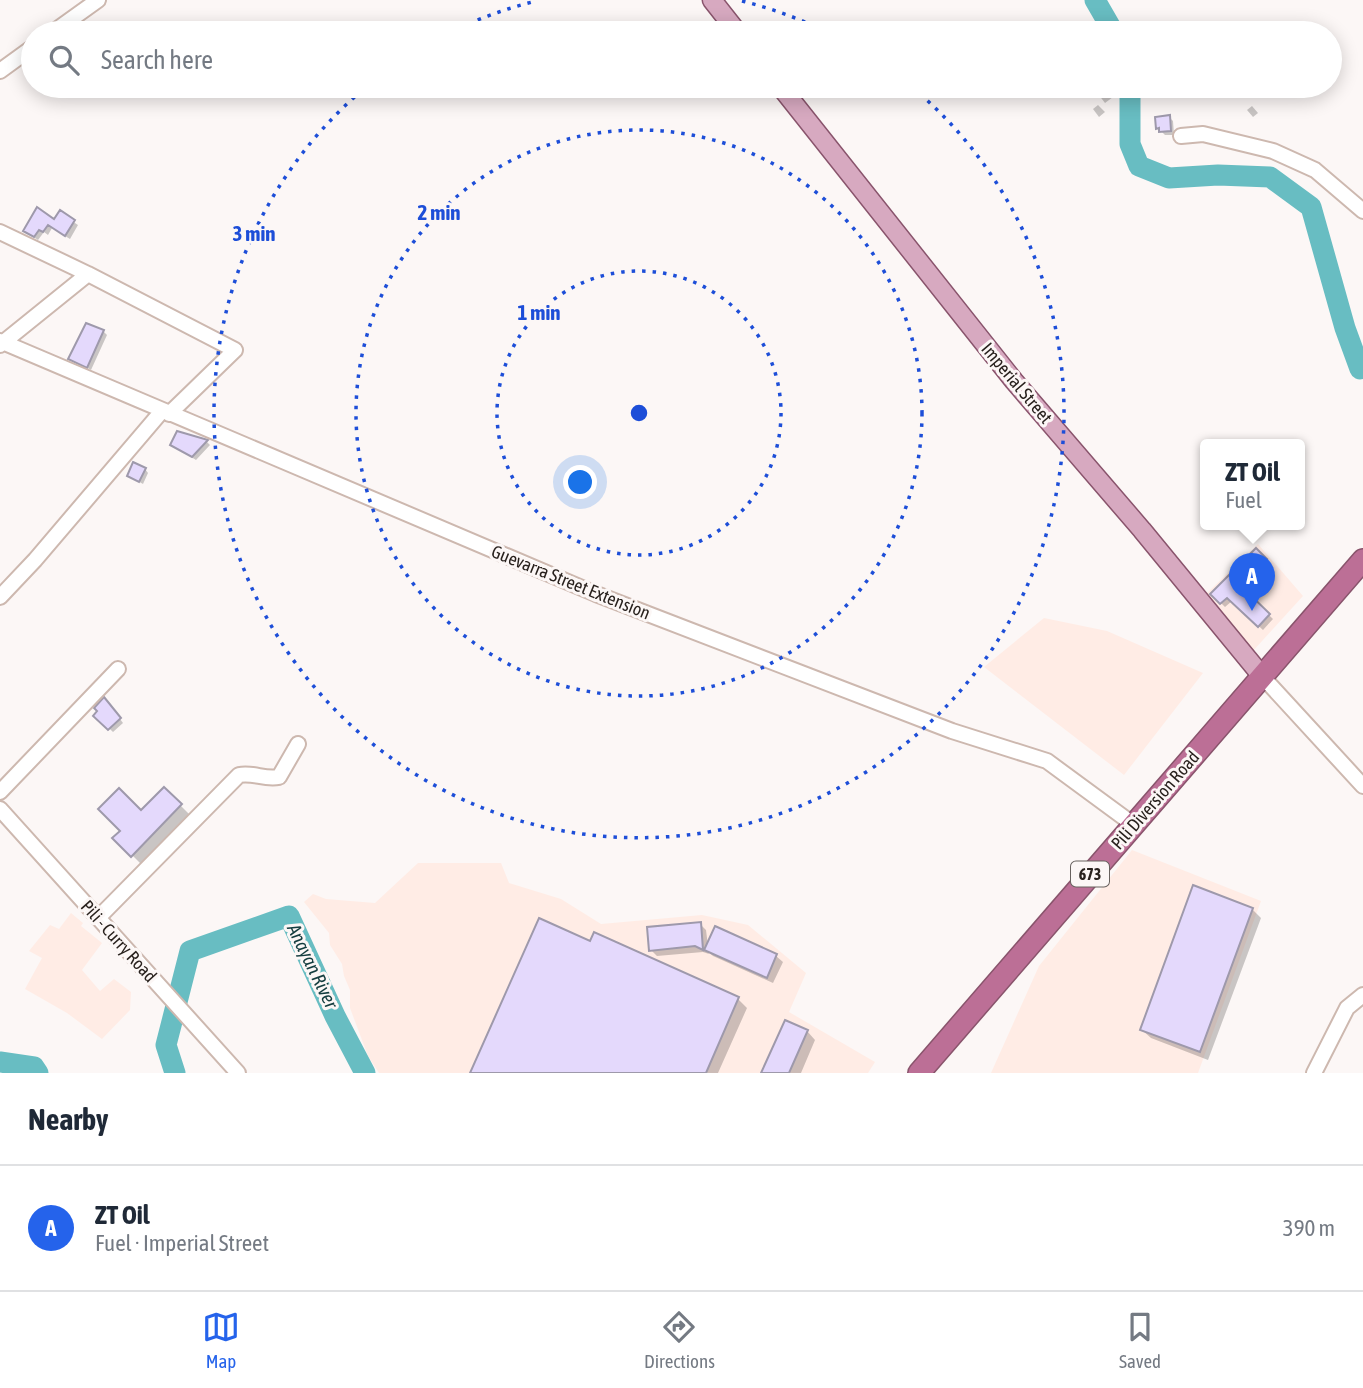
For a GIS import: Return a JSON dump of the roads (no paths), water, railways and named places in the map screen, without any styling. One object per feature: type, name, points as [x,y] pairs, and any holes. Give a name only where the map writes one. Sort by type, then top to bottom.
[{"type":"highway","name":"Pili Diversion Road","points":[[919,1073],[1363,560]]},
{"type":"main road","points":[[712,0],[729,21]]},
{"type":"main road","name":"Imperial Street","points":[[790,98],[1014,381],[1142,530],[1261,675]]},
{"type":"street","points":[[69,21],[98,0]]},
{"type":"street","points":[[0,71],[21,56]]},
{"type":"street","points":[[1181,136],[1203,134],[1273,151],[1315,170],[1363,211]]},
{"type":"street","points":[[0,232],[235,349],[165,412],[36,560],[0,597]]},
{"type":"street","points":[[1,343],[88,274]]},
{"type":"street","name":"Guevarra Street Extension","points":[[1,343],[596,594],[952,731],[1047,761],[1134,825]]},
{"type":"street","points":[[0,792],[118,669]]},
{"type":"street","points":[[1261,675],[1363,786]]},
{"type":"street","points":[[98,918],[239,775],[250,773],[268,779],[279,777],[298,744]]},
{"type":"street","name":"Pili - Curry Road","points":[[0,809],[238,1073]]},
{"type":"street","points":[[1314,1073],[1347,1008],[1363,995]]},
{"type":"waterway","points":[[1095,0],[1107,21]]},
{"type":"waterway","points":[[1130,98],[1130,144],[1139,166],[1169,178],[1218,175],[1270,177],[1311,207],[1345,328],[1360,369],[1363,364]]},
{"type":"waterway","name":"Anayan River","points":[[175,1073],[166,1045],[190,951],[289,916],[335,1016],[365,1073]]},
{"type":"waterway","name":"Anayan River","points":[[0,1062],[34,1067],[38,1073]]},
{"type":"place","name":"ZT Oil","points":[[1252,611]]}]
